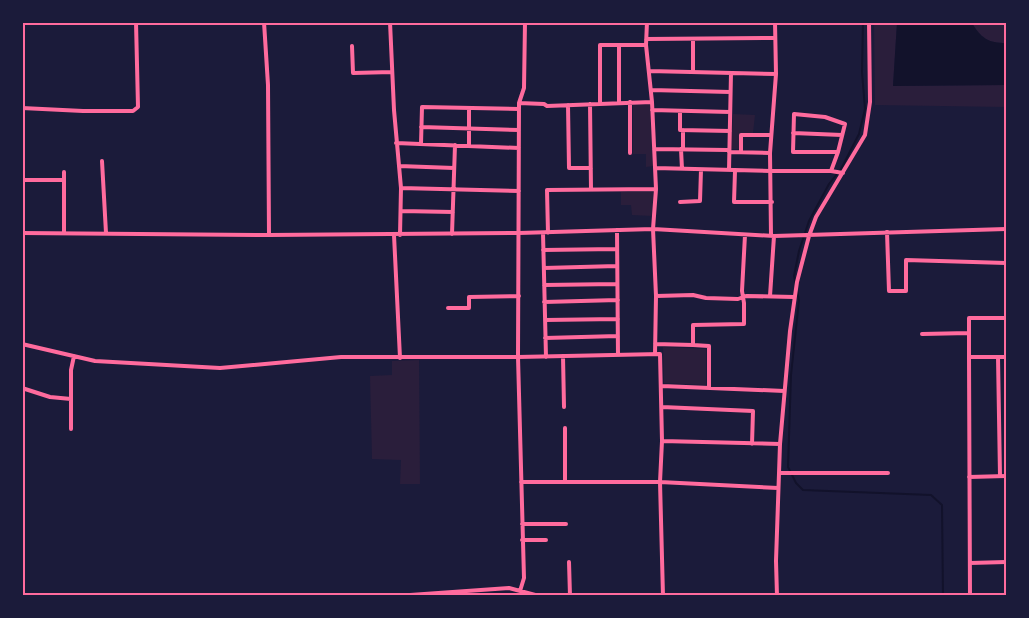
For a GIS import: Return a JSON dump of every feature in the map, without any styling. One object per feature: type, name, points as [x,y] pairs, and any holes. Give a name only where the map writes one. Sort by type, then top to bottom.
[{"type":"street","points":[[22,108],[133,111],[138,107],[136,22]]},
{"type":"street","points":[[264,22],[268,85],[269,236]]},
{"type":"street","points":[[390,22],[396,143],[401,188],[400,235]]},
{"type":"street","points":[[521,593],[524,578],[518,357],[519,103],[524,88],[525,22]]},
{"type":"street","points":[[647,22],[646,45],[652,102],[656,189],[653,229],[656,296],[655,354]]},
{"type":"street","points":[[770,296],[772,202],[770,153],[776,74],[775,22]]},
{"type":"street","points":[[777,596],[778,473],[794,297],[809,236],[816,218],[865,135],[870,102],[869,22]]},
{"type":"street","points":[[646,39],[775,38]]},
{"type":"street","points":[[693,39],[693,72]]},
{"type":"street","points":[[352,45],[353,73],[392,72]]},
{"type":"street","points":[[600,104],[600,45],[646,45]]},
{"type":"street","points":[[618,103],[619,45]]},
{"type":"street","points":[[649,71],[776,74]]},
{"type":"street","points":[[729,170],[731,73]]},
{"type":"street","points":[[651,90],[730,92]]},
{"type":"street","points":[[630,102],[630,153]]},
{"type":"street","points":[[519,103],[547,106],[652,102]]},
{"type":"street","points":[[590,104],[591,190]]},
{"type":"street","points":[[568,105],[569,168],[591,168]]},
{"type":"street","points":[[421,144],[422,107],[519,109]]},
{"type":"street","points":[[469,108],[469,146]]},
{"type":"street","points":[[652,110],[730,112]]},
{"type":"street","points":[[680,111],[680,130],[730,131]]},
{"type":"street","points":[[831,171],[838,152],[845,124],[825,117],[794,114],[793,152],[838,152]]},
{"type":"street","points":[[421,127],[519,130]]},
{"type":"street","points":[[682,169],[683,130]]},
{"type":"street","points":[[793,133],[842,135]]},
{"type":"street","points":[[741,152],[741,135],[771,135]]},
{"type":"street","points":[[396,143],[519,148]]},
{"type":"street","points":[[452,234],[455,145]]},
{"type":"street","points":[[654,149],[682,148],[770,153]]},
{"type":"street","points":[[102,161],[106,233]]},
{"type":"street","points":[[399,166],[454,168]]},
{"type":"street","points":[[655,168],[843,173]]},
{"type":"street","points":[[680,202],[700,201],[701,170]]},
{"type":"street","points":[[735,170],[734,202],[772,202]]},
{"type":"street","points":[[64,172],[64,233]]},
{"type":"street","points":[[22,180],[64,180]]},
{"type":"street","points":[[401,188],[519,191]]},
{"type":"street","points":[[546,357],[543,250],[547,190],[656,189]]},
{"type":"street","points":[[400,211],[453,212]]},
{"type":"street","points":[[22,232],[269,236],[545,233],[653,229],[745,235],[809,236],[1006,229]]},
{"type":"street","points":[[617,230],[618,355]]},
{"type":"street","points":[[887,232],[889,291],[906,291],[906,260],[1006,263]]},
{"type":"street","points":[[394,235],[400,358]]},
{"type":"street","points":[[693,345],[693,325],[744,324],[742,297],[745,235]]},
{"type":"street","points":[[543,250],[617,249]]},
{"type":"street","points":[[544,268],[617,266]]},
{"type":"street","points":[[544,285],[617,284]]},
{"type":"street","points":[[656,296],[693,295],[706,298],[738,299],[770,296],[794,297]]},
{"type":"street","points":[[448,308],[469,308],[470,297],[519,296]]},
{"type":"street","points":[[544,302],[618,300]]},
{"type":"street","points":[[970,596],[969,318],[1006,318]]},
{"type":"street","points":[[545,320],[618,319]]},
{"type":"street","points":[[921,334],[969,333]]},
{"type":"street","points":[[545,338],[618,336]]},
{"type":"street","points":[[22,344],[95,361],[220,368],[341,357],[546,357],[660,354],[663,596]]},
{"type":"street","points":[[655,344],[709,346],[709,388]]},
{"type":"street","points":[[71,429],[70,370],[74,356]]},
{"type":"street","points":[[563,356],[564,407]]},
{"type":"street","points":[[969,357],[1006,357]]},
{"type":"street","points":[[998,357],[1000,476]]},
{"type":"street","points":[[662,386],[784,391]]},
{"type":"street","points":[[22,388],[50,398],[71,399]]},
{"type":"street","points":[[662,407],[753,411],[752,444]]},
{"type":"street","points":[[564,428],[565,482]]},
{"type":"street","points":[[662,441],[780,444]]},
{"type":"street","points":[[778,473],[888,473]]},
{"type":"street","points":[[969,477],[1006,476]]},
{"type":"street","points":[[521,482],[660,482],[778,488]]},
{"type":"street","points":[[522,524],[566,524]]},
{"type":"street","points":[[522,540],[546,540]]},
{"type":"street","points":[[569,562],[570,596]]},
{"type":"street","points":[[970,562],[1006,562]]},
{"type":"street","points":[[396,596],[509,588],[539,596]]},
{"type":"shaded area","points":[[874,23],[897,23],[893,86],[1006,85],[1006,107],[875,105]]},
{"type":"shaded area","points":[[897,23],[972,23],[986,39],[1006,43],[1006,85],[893,86]]},
{"type":"shaded area","points":[[972,23],[1006,23],[1006,43],[986,39]]},
{"type":"shaded area","points":[[650,104],[653,166],[646,167],[646,154],[633,154],[633,105]]},
{"type":"shaded area","points":[[733,114],[755,115],[753,133],[740,133],[739,149],[731,149]]},
{"type":"shaded area","points":[[621,192],[653,192],[653,216],[632,215],[631,205],[621,205]]},
{"type":"shaded area","points":[[663,347],[706,349],[706,385],[664,383]]},
{"type":"shaded area","points":[[419,360],[420,484],[400,484],[401,460],[372,459],[370,376],[392,375],[392,361]]},
{"type":"waterway","points":[[796,285],[794,276],[799,251],[809,221],[829,184],[841,169],[859,134],[865,109],[862,72],[863,22]]},
{"type":"waterway","points":[[797,290],[799,300],[791,375],[788,467],[796,483],[803,490],[931,495],[942,505],[943,596]]}]
